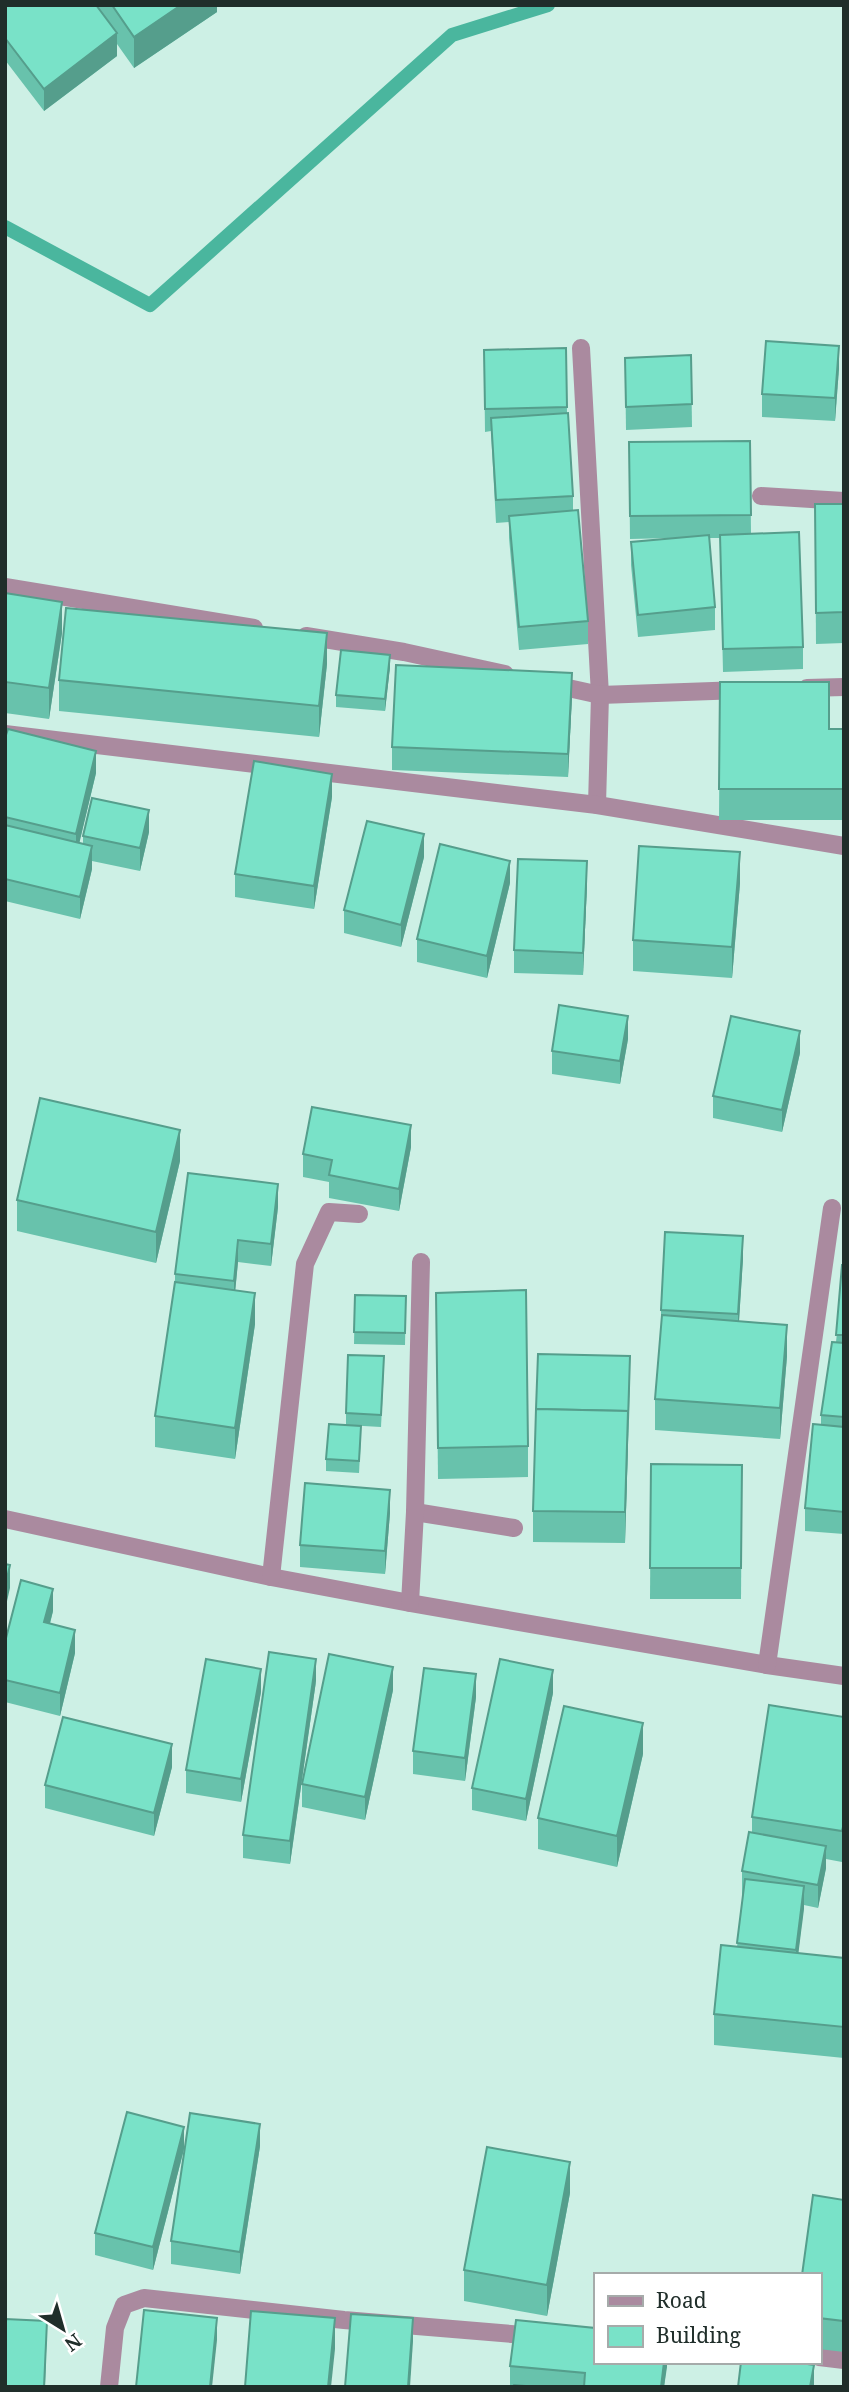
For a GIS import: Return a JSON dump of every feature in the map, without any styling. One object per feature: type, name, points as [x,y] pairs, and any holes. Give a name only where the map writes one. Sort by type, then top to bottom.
[{"type":"street","points":[[580,348],[600,695],[597,805]]},
{"type":"street","points":[[761,496],[844,501]]},
{"type":"street","points":[[5,587],[266,630]]},
{"type":"street","points":[[294,634],[404,652],[600,695],[763,689]]},
{"type":"street","points":[[790,688],[844,687]]},
{"type":"street","points":[[5,734],[597,805],[844,846]]},
{"type":"street","points":[[767,1665],[832,1208]]},
{"type":"street","points":[[271,1577],[305,1264],[329,1212],[359,1214]]},
{"type":"street","points":[[410,1603],[421,1262]]},
{"type":"street","points":[[415,1512],[514,1528]]},
{"type":"street","points":[[5,1519],[271,1577],[767,1665],[844,1676]]},
{"type":"street","points":[[109,2387],[115,2328],[124,2305],[144,2298],[344,2320],[555,2337]]},
{"type":"street","points":[[821,2357],[844,2360]]},
{"type":"building","points":[[7,5],[96,5],[117,33],[44,89],[5,38]]},
{"type":"building","points":[[112,5],[181,5],[134,37]]},
{"type":"building","points":[[766,341],[839,346],[835,398],[762,394]]},
{"type":"building","points":[[566,348],[567,407],[485,409],[484,350]]},
{"type":"building","points":[[691,355],[692,404],[626,407],[625,358]]},
{"type":"building","points":[[568,413],[573,496],[496,500],[491,418]]},
{"type":"building","points":[[750,441],[751,515],[630,516],[629,442]]},
{"type":"building","points":[[815,504],[844,504],[844,612],[816,613]]},
{"type":"building","points":[[578,510],[588,621],[519,627],[509,516]]},
{"type":"building","points":[[799,532],[803,647],[723,649],[720,535]]},
{"type":"building","points":[[709,535],[715,607],[638,615],[631,542]]},
{"type":"building","points":[[5,593],[62,602],[49,688],[5,682]]},
{"type":"building","points":[[66,608],[327,633],[319,706],[59,680]]},
{"type":"building","points":[[341,650],[390,655],[385,699],[336,695]]},
{"type":"building","points":[[396,665],[572,673],[568,754],[392,747]]},
{"type":"building","points":[[720,682],[829,682],[829,729],[844,729],[844,789],[719,789]]},
{"type":"building","points":[[8,729],[96,751],[76,834],[5,817],[5,738]]},
{"type":"building","points":[[254,761],[332,774],[314,886],[235,874]]},
{"type":"building","points":[[92,798],[149,810],[140,848],[83,836]]},
{"type":"building","points":[[367,821],[424,834],[401,925],[344,910]]},
{"type":"building","points":[[5,825],[92,846],[80,897],[5,879]]},
{"type":"building","points":[[440,844],[510,861],[487,956],[417,939]]},
{"type":"building","points":[[639,846],[740,852],[732,947],[633,940]]},
{"type":"building","points":[[518,859],[587,861],[583,953],[514,950]]},
{"type":"building","points":[[559,1005],[628,1016],[620,1061],[552,1051]]},
{"type":"building","points":[[731,1016],[800,1031],[782,1110],[713,1096]]},
{"type":"building","points":[[40,1098],[180,1130],[156,1232],[17,1200]]},
{"type":"building","points":[[312,1107],[411,1125],[399,1189],[329,1175],[332,1160],[303,1154]]},
{"type":"building","points":[[188,1173],[278,1184],[271,1244],[238,1240],[234,1281],[175,1274]]},
{"type":"building","points":[[665,1232],[743,1236],[738,1314],[661,1310]]},
{"type":"building","points":[[842,1265],[844,1335],[836,1335]]},
{"type":"building","points":[[175,1282],[255,1293],[235,1428],[155,1416]]},
{"type":"building","points":[[526,1290],[528,1446],[438,1448],[436,1293]]},
{"type":"building","points":[[355,1295],[406,1296],[405,1333],[354,1332]]},
{"type":"building","points":[[662,1315],[787,1325],[780,1408],[655,1399]]},
{"type":"building","points":[[832,1342],[844,1343],[844,1417],[821,1415]]},
{"type":"building","points":[[538,1354],[630,1356],[628,1420],[628,1411],[536,1409]]},
{"type":"building","points":[[348,1355],[384,1356],[381,1415],[346,1413]]},
{"type":"building","points":[[536,1409],[628,1411],[625,1512],[533,1511]]},
{"type":"building","points":[[329,1424],[361,1426],[359,1461],[326,1459]]},
{"type":"building","points":[[813,1424],[844,1427],[844,1512],[805,1508]]},
{"type":"building","points":[[651,1464],[742,1465],[741,1568],[650,1568]]},
{"type":"building","points":[[305,1483],[390,1490],[385,1551],[300,1545]]},
{"type":"building","points":[[5,1564],[10,1565],[5,1587]]},
{"type":"building","points":[[21,1580],[53,1589],[44,1622],[75,1630],[60,1693],[5,1680],[5,1642]]},
{"type":"building","points":[[269,1652],[316,1659],[290,1841],[243,1835]]},
{"type":"building","points":[[329,1654],[393,1667],[365,1797],[302,1784]]},
{"type":"building","points":[[206,1659],[261,1669],[241,1779],[186,1770]]},
{"type":"building","points":[[500,1659],[553,1670],[526,1799],[472,1788]]},
{"type":"building","points":[[424,1668],[476,1674],[465,1758],[413,1751]]},
{"type":"building","points":[[769,1705],[844,1717],[842,1831],[752,1817]]},
{"type":"building","points":[[564,1706],[643,1723],[617,1836],[538,1818]]},
{"type":"building","points":[[63,1717],[172,1744],[154,1813],[45,1785]]},
{"type":"building","points":[[749,1832],[826,1846],[818,1885],[742,1871]]},
{"type":"building","points":[[745,1879],[804,1886],[796,1950],[737,1943]]},
{"type":"building","points":[[721,1945],[844,1958],[844,2027],[714,2014]]},
{"type":"building","points":[[127,2112],[184,2127],[153,2247],[95,2233]]},
{"type":"building","points":[[190,2113],[260,2124],[240,2252],[171,2241]]},
{"type":"building","points":[[487,2147],[570,2162],[547,2285],[464,2270]]},
{"type":"building","points":[[813,2195],[844,2200],[844,2321],[821,2318],[821,2273],[802,2273]]},
{"type":"building","points":[[144,2310],[217,2318],[210,2387],[136,2387]]},
{"type":"building","points":[[251,2311],[335,2318],[328,2387],[245,2387]]},
{"type":"building","points":[[351,2314],[413,2318],[408,2387],[345,2387]]},
{"type":"building","points":[[5,2319],[47,2321],[44,2387],[5,2387]]},
{"type":"building","points":[[516,2320],[594,2328],[594,2364],[664,2364],[661,2387],[584,2387],[585,2373],[510,2366]]},
{"type":"building","points":[[741,2364],[814,2365],[810,2387],[738,2387]]},
{"type":"waterway","points":[[5,227],[150,305],[452,35],[548,5]]}]
